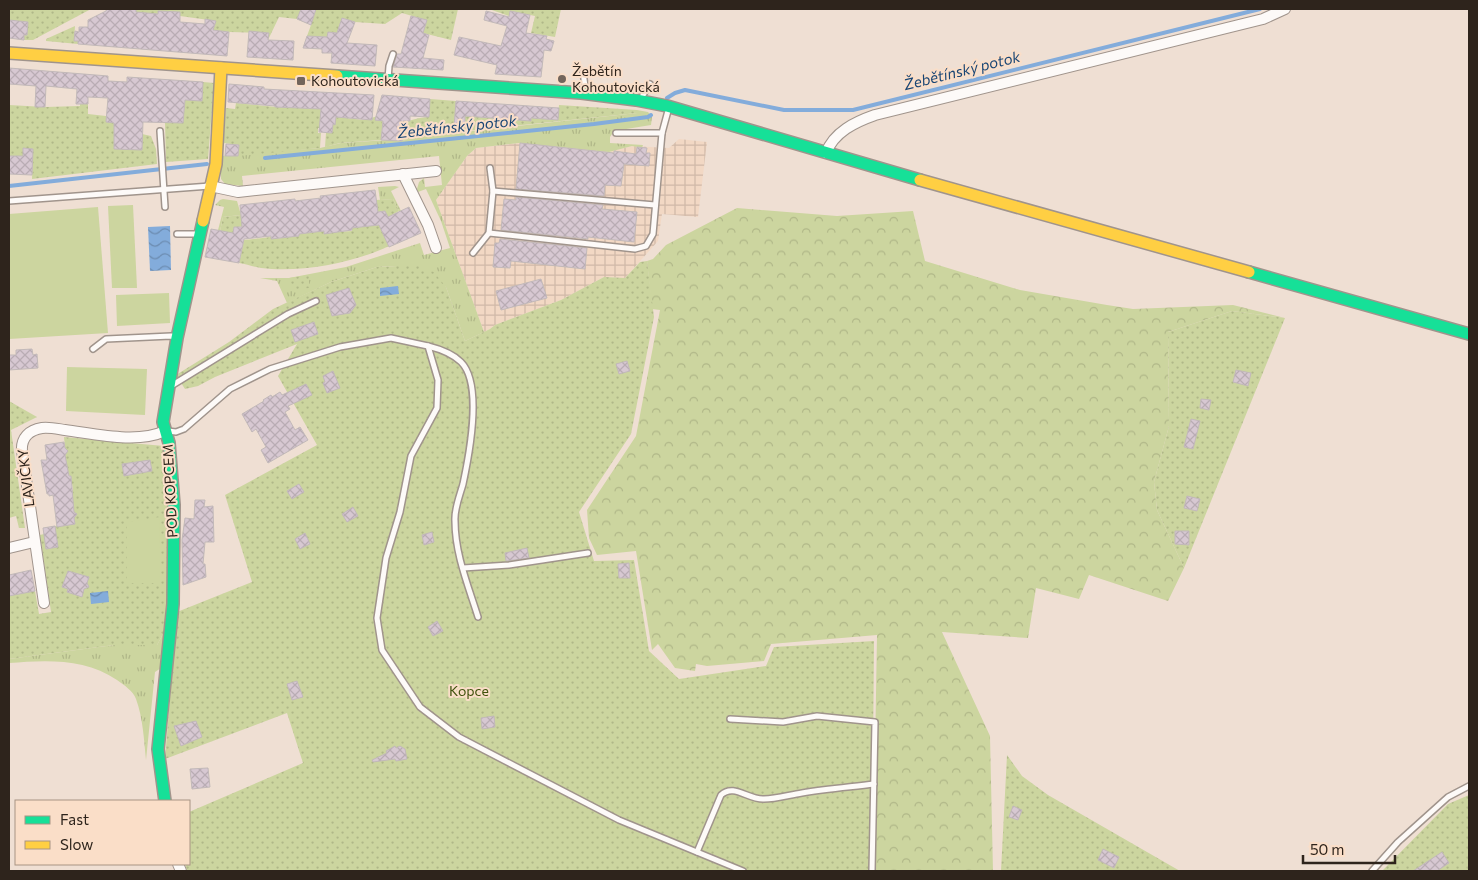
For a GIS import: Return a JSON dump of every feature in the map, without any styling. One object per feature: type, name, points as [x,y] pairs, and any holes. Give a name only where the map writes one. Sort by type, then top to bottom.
[{"type":"street","points":[[826,153],[828,146],[837,136],[856,123],[875,115],[1263,19],[1285,9]]},
{"type":"street","points":[[9,53],[584,93],[640,100],[1469,334]]},
{"type":"street","name":"POD KOPCEM","points":[[165,800],[158,749],[173,604],[174,505],[169,443],[162,422],[177,338],[216,164],[221,68]]},
{"type":"street","points":[[210,186],[238,192],[436,171]]},
{"type":"street","points":[[403,174],[428,225],[436,248]]},
{"type":"street","name":"LAVIČKY","points":[[44,603],[22,451],[22,442],[26,436],[43,428],[132,438],[155,435],[165,431]]},
{"type":"street","points":[[9,548],[34,542]]},
{"type":"lane","points":[[388,79],[389,66],[393,54]]},
{"type":"lane","points":[[582,72],[584,93]]},
{"type":"lane","points":[[640,100],[650,84]]},
{"type":"lane","points":[[489,233],[634,249],[646,246],[652,234],[664,106]]},
{"type":"lane","points":[[160,131],[165,207]]},
{"type":"lane","points":[[616,133],[662,133]]},
{"type":"lane","points":[[473,253],[489,233],[493,191],[490,168]]},
{"type":"lane","points":[[9,201],[210,186]]},
{"type":"lane","points":[[493,191],[655,205]]},
{"type":"lane","points":[[177,234],[200,234]]},
{"type":"lane","points":[[168,388],[288,314],[316,301]]},
{"type":"lane","points":[[93,349],[106,339],[171,336],[177,338]]},
{"type":"lane","points":[[165,431],[176,432],[184,429],[230,389],[270,369],[340,347],[391,338],[446,351],[462,362],[470,376],[473,388],[473,419],[464,480],[454,519],[459,555],[478,616]]},
{"type":"lane","points":[[428,346],[438,380],[437,408],[411,456],[400,512],[386,558],[377,618],[382,650],[420,707],[460,737],[619,820],[743,871]]},
{"type":"lane","points":[[463,568],[509,565],[588,553]]},
{"type":"lane","points":[[730,719],[783,722],[817,716],[876,722],[872,871]]},
{"type":"lane","points":[[697,852],[721,794],[726,790],[732,790],[748,797],[763,799],[825,789],[874,784]]},
{"type":"lane","points":[[1372,871],[1398,842],[1448,797],[1469,786]]},
{"type":"shaded area","points":[[679,139],[707,142],[698,217],[662,214],[658,241],[625,278],[604,277],[561,300],[495,325],[484,332],[436,200],[467,156],[476,148],[520,143],[609,152],[632,146],[669,148]]},
{"type":"green space","points":[[9,9],[91,9],[33,40],[24,40],[24,35],[27,35],[28,22],[9,20]]},
{"type":"green space","points":[[136,9],[458,9],[451,40],[423,33],[426,20],[402,13],[385,24],[355,22],[342,18],[337,33],[328,32],[327,37],[307,36],[311,25],[297,19],[279,17],[268,40],[268,33],[213,30],[216,21],[180,16],[180,12],[159,11],[158,14],[136,12]]},
{"type":"green space","points":[[489,9],[561,9],[555,37],[531,33],[535,16],[511,11],[509,16]]},
{"type":"green space","points":[[75,26],[74,41],[78,41],[78,44],[46,41],[46,39]]},
{"type":"green space","points":[[203,82],[214,83],[208,159],[166,162],[165,122],[183,123],[185,100],[201,101]]},
{"type":"green space","points":[[430,99],[456,101],[454,127],[464,127],[465,116],[531,121],[531,118],[558,120],[559,105],[637,110],[637,113],[428,135],[402,141],[403,121],[429,117]]},
{"type":"green space","points":[[236,103],[321,109],[320,128],[318,128],[318,133],[321,133],[320,148],[238,156],[239,145],[223,143],[226,108],[235,109]]},
{"type":"green space","points":[[80,104],[88,104],[88,114],[106,116],[106,122],[131,124],[142,134],[151,136],[156,149],[157,164],[32,179],[33,149],[23,148],[23,156],[9,156],[9,105],[45,107],[80,106]]},
{"type":"green space","points":[[637,110],[648,112],[652,117],[651,125],[614,131],[610,137],[610,143],[643,145],[642,148],[632,146],[609,152],[519,143],[476,148],[467,156],[436,200],[484,332],[465,341],[446,287],[396,266],[377,267],[331,282],[287,303],[277,281],[260,278],[289,278],[346,267],[420,243],[424,255],[450,248],[441,221],[426,189],[418,192],[417,189],[419,182],[424,178],[425,187],[442,185],[439,156],[242,176],[243,186],[225,184],[221,179],[221,156],[320,148],[341,143],[402,141],[417,137],[637,113]]},
{"type":"green space","points":[[383,116],[381,140],[340,143],[325,147],[326,133],[332,133],[336,117],[364,120]]},
{"type":"green space","points":[[378,187],[399,187],[391,191],[401,211],[399,211],[393,199],[380,200]]},
{"type":"green space","points":[[223,199],[237,201],[241,215],[223,217],[220,231],[218,230],[224,207],[215,205]]},
{"type":"green space","points":[[393,199],[399,211],[388,217],[385,211],[377,212],[376,200]]},
{"type":"green space","points":[[133,205],[137,288],[112,288],[108,206]]},
{"type":"green space","points":[[98,207],[108,333],[9,339],[9,214]]},
{"type":"green space","points":[[737,208],[837,216],[913,211],[925,261],[1020,290],[1133,309],[1233,305],[1285,318],[1232,311],[1168,332],[1169,426],[1154,482],[1157,510],[1184,568],[1168,601],[1089,575],[1079,599],[1036,588],[1028,638],[942,632],[990,736],[993,871],[873,871],[877,635],[771,644],[764,661],[707,666],[696,664],[695,671],[675,668],[658,644],[652,650],[636,551],[597,555],[589,538],[587,510],[636,436],[660,310],[652,309],[647,261],[653,259],[666,245]]},
{"type":"green space","points":[[241,215],[243,226],[234,228],[233,233],[220,231],[223,217]]},
{"type":"green space","points":[[379,225],[389,246],[343,262],[293,269],[261,268],[239,263],[244,240],[299,236],[299,234],[324,231],[325,233],[352,231],[352,228]]},
{"type":"green space","name":"Kopce","points":[[647,261],[654,317],[631,434],[579,512],[594,561],[634,560],[649,651],[679,679],[766,666],[774,647],[874,641],[872,871],[187,871],[185,865],[190,865],[190,812],[303,763],[287,713],[165,759],[177,612],[252,582],[225,495],[317,445],[278,376],[297,344],[215,377],[198,386],[185,389],[176,375],[229,342],[273,309],[331,282],[377,267],[416,265],[434,272],[446,287],[465,341],[495,325],[561,300],[604,277],[625,278],[640,262]]},
{"type":"green space","points":[[309,275],[309,288],[289,291],[289,278]]},
{"type":"green space","points":[[169,293],[170,323],[117,326],[116,295]]},
{"type":"green space","points":[[1232,311],[1285,318],[1184,568],[1157,510],[1154,482],[1169,426],[1168,332]]},
{"type":"green space","points":[[67,367],[147,369],[145,415],[66,411]]},
{"type":"green space","points":[[9,401],[37,417],[11,430],[25,528],[19,528],[16,516],[9,518]]},
{"type":"green space","points":[[64,437],[164,446],[168,505],[168,625],[157,645],[114,645],[9,659],[9,582],[15,580],[35,591],[39,614],[51,612],[40,535],[44,534],[46,549],[58,547],[54,526],[75,524],[74,518],[76,515],[71,491],[73,490],[71,477],[68,474]]},
{"type":"green space","points":[[160,517],[159,583],[127,583],[127,522]]},
{"type":"green space","points":[[168,625],[164,666],[155,672],[146,760],[142,721],[135,696],[117,680],[105,673],[79,664],[51,661],[9,663],[9,659],[114,645],[157,645]]},
{"type":"green space","points":[[1007,755],[1022,776],[1048,795],[1180,871],[1001,871]]},
{"type":"green space","points":[[1469,795],[1469,871],[1382,871],[1448,804]]},
{"type":"water","points":[[170,226],[171,270],[150,271],[148,227]]},
{"type":"water","points":[[398,286],[399,294],[380,296],[380,288]]},
{"type":"water","points":[[108,591],[109,602],[91,604],[90,593]]},
{"type":"building","points":[[107,9],[136,9],[136,12],[158,14],[158,11],[180,12],[180,22],[205,24],[205,19],[216,21],[213,30],[229,32],[227,56],[78,44],[78,41],[74,41],[75,31],[79,32],[79,27],[88,27],[88,20]]},
{"type":"building","points":[[301,9],[316,9],[311,25],[297,19]]},
{"type":"building","points":[[486,11],[509,17],[510,11],[530,15],[526,33],[547,36],[546,39],[554,41],[551,51],[544,50],[541,77],[495,74],[497,65],[454,55],[459,37],[501,46],[507,26],[484,20]]},
{"type":"building","points":[[411,16],[427,20],[423,33],[429,35],[423,58],[444,60],[443,70],[393,67],[397,54],[401,54]]},
{"type":"building","points":[[342,18],[355,22],[347,43],[377,45],[375,66],[331,63],[332,53],[322,53],[322,49],[303,48],[307,36],[327,37],[328,32],[337,33]]},
{"type":"building","points":[[9,20],[28,22],[27,35],[24,35],[24,40],[9,38]]},
{"type":"building","points":[[249,31],[269,33],[268,40],[294,41],[293,60],[247,57]]},
{"type":"building","points":[[9,68],[108,76],[108,81],[127,82],[127,77],[203,82],[202,101],[185,100],[183,123],[143,122],[142,150],[114,149],[114,123],[106,122],[108,98],[88,97],[88,104],[76,104],[77,89],[46,86],[45,107],[35,107],[36,86],[9,84]]},
{"type":"building","points":[[229,84],[264,87],[264,89],[374,95],[372,120],[336,117],[332,133],[319,132],[321,109],[228,102]]},
{"type":"building","points":[[382,95],[430,99],[429,117],[410,116],[410,121],[403,121],[402,141],[381,140],[383,121],[375,120]]},
{"type":"building","points":[[456,101],[559,108],[558,120],[531,118],[531,121],[465,116],[465,127],[454,127]]},
{"type":"building","points":[[520,143],[636,154],[637,147],[647,148],[646,153],[650,153],[649,166],[624,164],[621,186],[605,185],[604,196],[516,189]]},
{"type":"building","points":[[226,144],[239,145],[238,156],[225,156]]},
{"type":"building","points":[[23,148],[33,149],[32,175],[9,174],[9,156],[23,156]]},
{"type":"building","points":[[375,190],[378,212],[385,211],[388,217],[409,207],[421,233],[389,247],[379,225],[324,234],[324,231],[271,239],[271,236],[244,239],[239,263],[205,257],[211,229],[233,233],[234,227],[242,227],[240,205],[295,199],[295,201],[321,198],[320,196]]},
{"type":"building","points":[[516,197],[603,205],[602,209],[637,212],[634,242],[501,230],[504,199],[516,200]]},
{"type":"building","points":[[500,239],[587,248],[585,269],[511,261],[510,268],[493,267],[495,243],[499,243]]},
{"type":"building","points":[[541,279],[547,298],[501,310],[496,291]]},
{"type":"building","points":[[349,288],[356,305],[350,313],[332,316],[326,295]]},
{"type":"building","points":[[314,322],[318,334],[295,342],[291,330]]},
{"type":"building","points":[[32,349],[33,355],[37,354],[38,368],[9,370],[9,355],[16,355],[16,350]]},
{"type":"building","points":[[627,361],[630,371],[619,374],[616,364]]},
{"type":"building","points":[[1236,370],[1251,373],[1248,386],[1233,382]]},
{"type":"building","points":[[333,371],[340,388],[327,393],[323,383],[325,382],[323,376]]},
{"type":"building","points":[[306,384],[312,395],[288,406],[290,409],[285,412],[295,430],[300,427],[308,440],[268,463],[261,450],[266,447],[256,429],[252,432],[242,414],[271,395],[272,397],[280,392],[282,395]]},
{"type":"building","points":[[1201,399],[1211,400],[1209,410],[1200,408]]},
{"type":"building","points":[[1191,419],[1200,421],[1193,449],[1184,447]]},
{"type":"building","points":[[64,442],[65,448],[68,451],[65,455],[69,476],[71,476],[74,512],[77,514],[74,518],[75,524],[57,527],[53,495],[49,496],[47,494],[41,460],[47,460],[45,445]]},
{"type":"building","points":[[150,460],[152,471],[124,476],[122,464]]},
{"type":"building","points":[[299,484],[304,492],[292,499],[287,491]]},
{"type":"building","points":[[1187,496],[1200,499],[1197,511],[1184,508]]},
{"type":"building","points":[[195,500],[205,500],[204,507],[213,506],[214,542],[205,542],[203,564],[205,564],[206,577],[183,585],[182,540],[185,518],[194,519]]},
{"type":"building","points":[[353,507],[358,516],[347,522],[342,514]]},
{"type":"building","points":[[55,526],[58,547],[46,549],[43,528]]},
{"type":"building","points":[[1175,531],[1189,531],[1189,545],[1175,544]]},
{"type":"building","points":[[432,532],[434,542],[424,545],[422,535]]},
{"type":"building","points":[[305,533],[310,544],[300,549],[295,539]]},
{"type":"building","points":[[527,548],[529,558],[506,561],[505,553]]},
{"type":"building","points":[[629,563],[630,578],[619,578],[618,564]]},
{"type":"building","points":[[31,570],[35,591],[9,596],[9,575]]},
{"type":"building","points":[[68,571],[89,577],[87,583],[89,587],[84,589],[82,597],[67,592],[68,589],[62,587]]},
{"type":"building","points":[[437,621],[443,631],[433,636],[428,627]]},
{"type":"building","points":[[297,681],[303,697],[292,700],[287,684]]},
{"type":"building","points":[[494,716],[495,727],[482,729],[481,718]]},
{"type":"building","points":[[196,721],[202,737],[181,746],[174,726]]},
{"type":"building","points":[[395,746],[396,748],[400,746],[405,749],[407,759],[373,762],[372,760],[387,753],[386,751]]},
{"type":"building","points":[[208,768],[210,787],[192,789],[190,769]]},
{"type":"building","points":[[1013,806],[1022,810],[1018,820],[1009,817]]},
{"type":"building","points":[[1103,849],[1119,857],[1114,868],[1098,860]]},
{"type":"building","points":[[1442,852],[1449,863],[1437,871],[1413,871]]},
{"type":"waterway","name":"Žebětínský potok","points":[[667,98],[685,90],[784,110],[853,110],[1260,9]]},
{"type":"waterway","name":"Žebětínský potok","points":[[265,158],[594,124],[648,117],[651,115]]},
{"type":"waterway","name":"Žebětínský potok","points":[[9,186],[207,164]]},
{"type":"traffic: fast","points":[[337,76],[581,93],[636,100],[667,106],[920,180]]},
{"type":"traffic: fast","points":[[165,800],[158,749],[173,604],[174,505],[169,443],[163,422],[177,338],[203,221]]},
{"type":"traffic: fast","points":[[1249,272],[1469,334]]},
{"type":"traffic: slow","points":[[9,53],[337,76]]},
{"type":"traffic: slow","points":[[203,221],[216,164],[221,68]]},
{"type":"traffic: slow","points":[[920,180],[1249,272]]},
{"type":"place","name":"Žebětín Kohoutovická","points":[[562,79]]},
{"type":"place","name":"Kohoutovická","points":[[301,81]]}]
